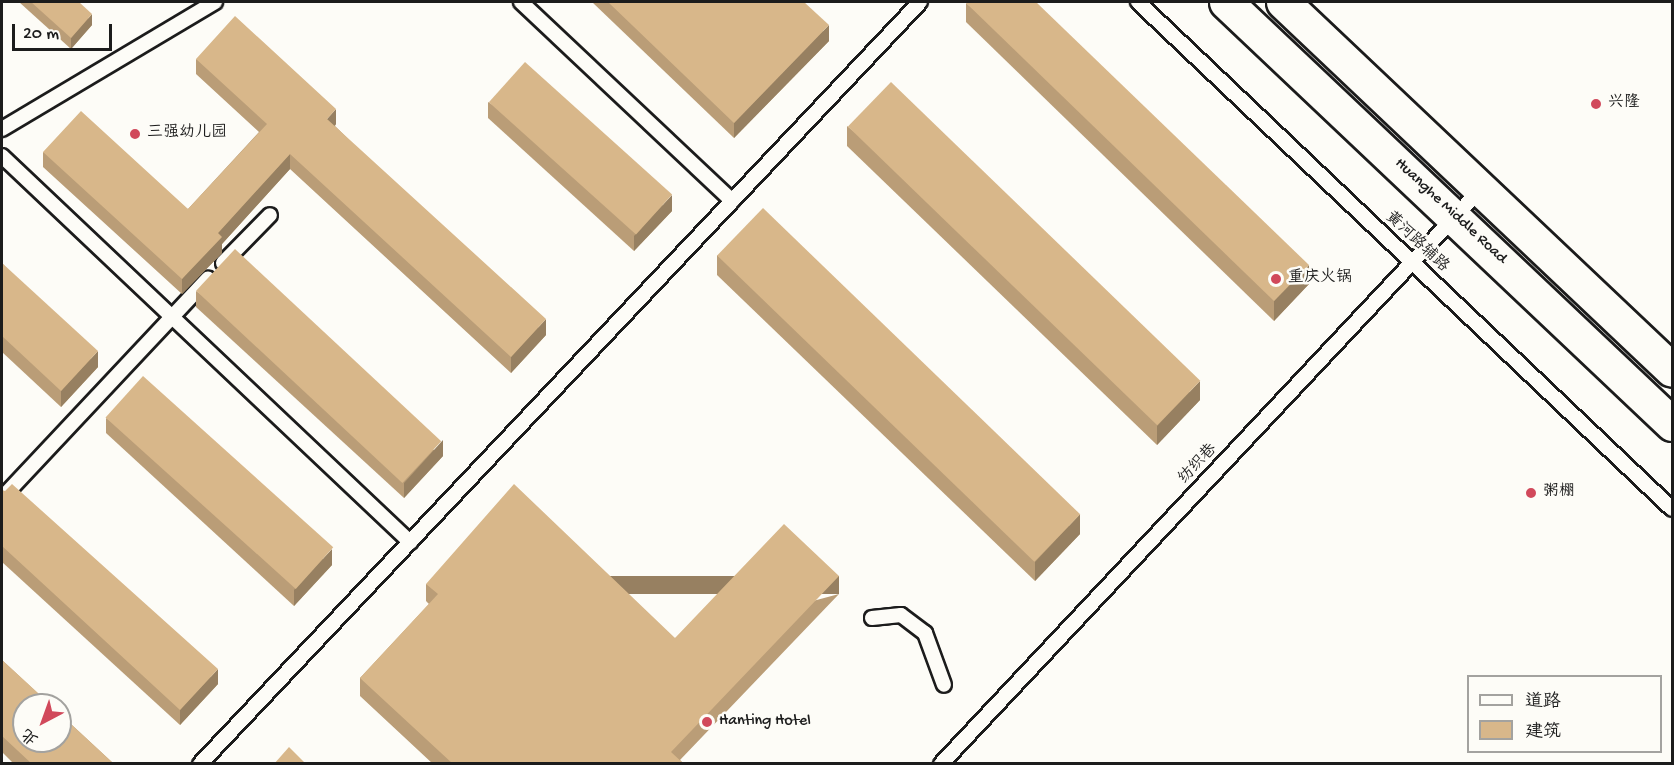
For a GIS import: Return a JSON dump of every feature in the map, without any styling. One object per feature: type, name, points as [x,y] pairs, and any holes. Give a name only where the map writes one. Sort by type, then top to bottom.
[{"type":"main road","name":"Huanghe Middle Road","points":[[1226,2],[1672,424]]},
{"type":"main road","points":[[1283,2],[1672,370]]},
{"type":"lane","points":[[2,129],[215,2]]},
{"type":"lane","points":[[521,2],[732,201]]},
{"type":"lane","points":[[200,764],[920,2]]},
{"type":"lane","name":"黄河路辅路","points":[[1138,2],[1672,509]]},
{"type":"lane","points":[[2,156],[410,542]]},
{"type":"lane","name":"纺织巷","points":[[941,764],[1481,189]]},
{"type":"lane","points":[[2,498],[270,215]]},
{"type":"lane","points":[[872,618],[902,615],[926,633],[944,686]]},
{"type":"building","points":[[31,2],[79,2],[92,14],[71,38]]},
{"type":"building","points":[[608,2],[804,2],[829,25],[734,123]]},
{"type":"building","points":[[967,2],[1036,2],[1309,265],[1274,301]]},
{"type":"building","points":[[235,16],[336,109],[327,119],[546,319],[511,357],[290,154],[218,233],[222,237],[182,279],[43,152],[81,111],[188,209],[267,124],[196,59]]},
{"type":"building","points":[[525,62],[672,194],[636,235],[489,102]]},
{"type":"building","points":[[891,82],[1200,381],[1157,425],[848,127]]},
{"type":"building","points":[[763,208],[1080,514],[1034,562],[717,255]]},
{"type":"building","points":[[235,249],[441,441],[402,483],[196,291]]},
{"type":"building","points":[[2,263],[98,351],[61,391],[2,336]]},
{"type":"building","points":[[143,376],[333,547],[296,589],[106,418]]},
{"type":"building","points":[[12,484],[218,669],[180,710],[2,546],[2,490],[5,491]]},
{"type":"building","points":[[514,484],[675,638],[784,524],[839,576],[671,752],[684,764],[453,764],[360,678],[438,594],[426,584]]},
{"type":"building","points":[[2,660],[38,693],[12,693],[12,745],[2,736]]},
{"type":"building","points":[[72,725],[114,764],[32,764],[20,753],[72,753]]},
{"type":"building","points":[[289,747],[306,764],[274,764]]},
{"type":"place","name":"兴隆","points":[[1596,104]]},
{"type":"place","name":"三强幼儿园","points":[[135,134]]},
{"type":"place","name":"重庆火锅","points":[[1276,279]]},
{"type":"place","name":"粥棚","points":[[1531,493]]},
{"type":"place","name":"Hanting Hotel","points":[[707,722]]}]
